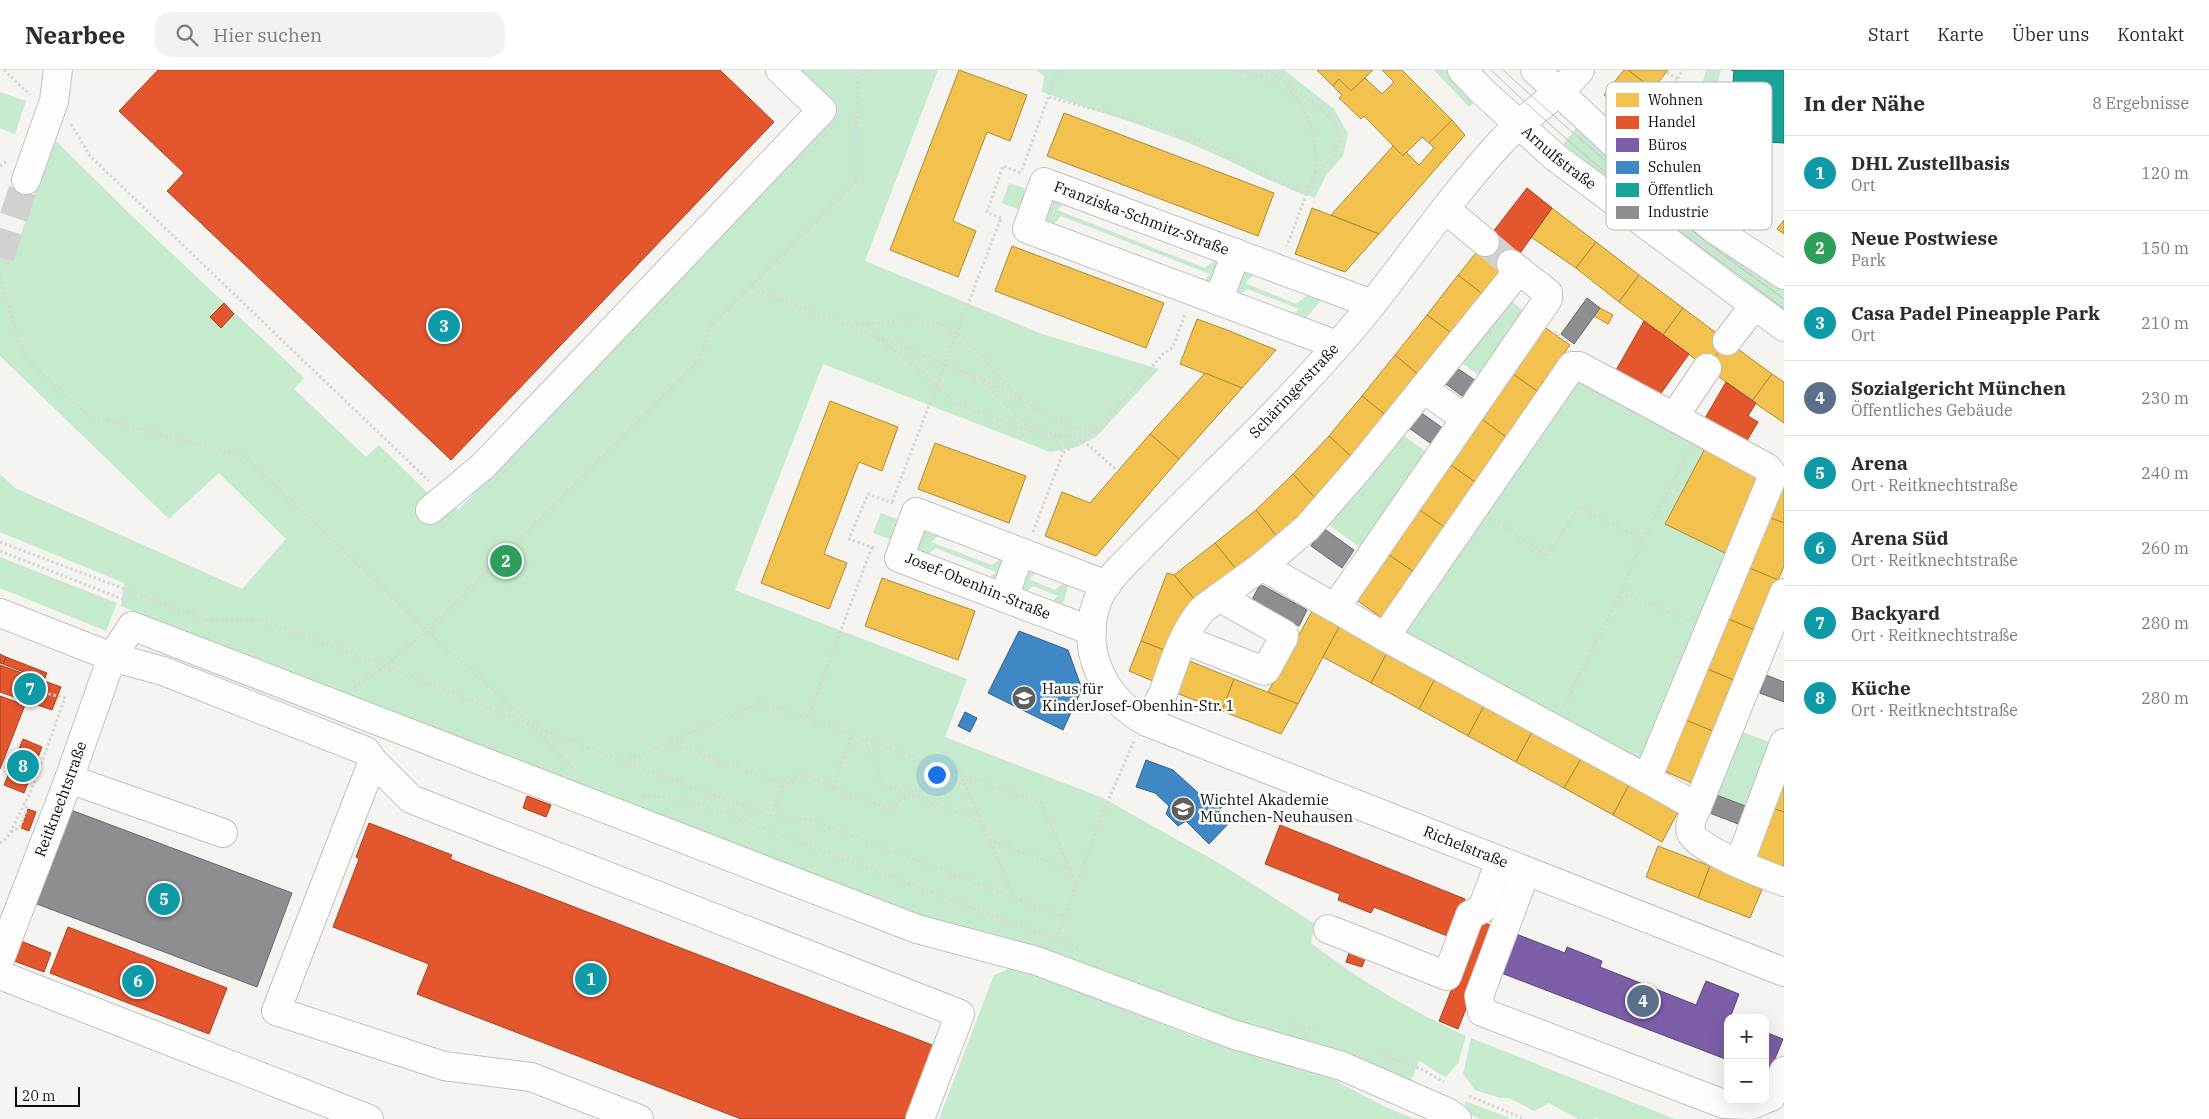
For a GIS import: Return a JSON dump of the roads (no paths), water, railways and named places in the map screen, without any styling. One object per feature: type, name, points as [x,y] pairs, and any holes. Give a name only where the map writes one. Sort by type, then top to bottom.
[{"type":"street","points":[[26,180],[45,101],[58,70]]},
{"type":"street","points":[[438,503],[483,466],[822,110],[780,70]]},
{"type":"street","name":"Arnulfstraße","points":[[1462,70],[1481,90],[1555,157],[1606,195]]},
{"type":"street","points":[[1535,70],[1606,135]]},
{"type":"street","name":"Schäringerstraße","points":[[1147,722],[1134,716],[1119,702],[1106,686],[1097,669],[1092,650],[1092,631],[1098,600],[1107,585],[1157,530],[1266,422],[1337,345],[1372,304],[1445,209],[1500,142],[1559,91],[1580,70]]},
{"type":"street","name":"Franziska-Schmitz-Straße","points":[[1218,301],[1026,229],[1032,177],[1372,304]]},
{"type":"street","points":[[1445,209],[1485,242]]},
{"type":"street","name":"Arnulfstraße","points":[[1652,230],[1784,327]]},
{"type":"street","points":[[1716,230],[1784,275]]},
{"type":"street","points":[[1236,253],[1218,301],[1337,345]]},
{"type":"street","points":[[1147,722],[1164,692],[1185,640],[1198,614],[1262,566],[1307,528],[1360,468],[1423,389],[1515,267],[1549,295],[1536,318],[1465,418],[1336,608]]},
{"type":"street","points":[[1727,341],[1754,306]]},
{"type":"street","points":[[1385,637],[1569,369],[1575,365],[1766,467],[1771,472],[1772,478],[1646,779]]},
{"type":"street","points":[[1674,417],[1707,368]]},
{"type":"street","points":[[1423,389],[1465,418]]},
{"type":"street","name":"Josef-Obenhin-Straße","points":[[1022,553],[916,512],[899,558],[1092,631]]},
{"type":"street","points":[[1004,598],[1022,553],[1107,585]]},
{"type":"street","points":[[1262,566],[1385,637],[1697,807]]},
{"type":"street","points":[[1784,593],[1773,652],[1690,824],[1692,835],[1701,844],[1739,864],[1784,882]]},
{"type":"street","points":[[1185,640],[1264,671],[1266,670],[1284,634],[1220,597]]},
{"type":"street","points":[[0,613],[112,657],[163,670],[366,751],[373,762],[411,799],[960,1014],[920,1119]]},
{"type":"street","name":"Reitknechtstraße","points":[[3,947],[69,779],[112,657],[132,626],[917,929],[1037,961],[1232,1034],[1342,1066],[1447,1112],[1460,1106]]},
{"type":"street","name":"Richelstraße","points":[[1147,722],[1500,861],[1783,969]]},
{"type":"street","points":[[1739,864],[1784,743]]},
{"type":"street","points":[[373,762],[276,1011],[444,1066],[531,1078],[639,1119]]},
{"type":"street","points":[[69,779],[223,833]]},
{"type":"street","points":[[1328,929],[1447,976],[1470,915],[1482,909],[1500,861]]},
{"type":"street","points":[[1526,871],[1479,996],[1482,1012],[1724,1104],[1754,1104]]},
{"type":"street","points":[[0,975],[369,1119]]},
{"type":"street","points":[[1769,1098],[1784,1071]]},
{"type":"tunnel","points":[[0,257],[26,180]]},
{"type":"tunnel","points":[[1485,242],[1511,264]]},
{"type":"tram line","points":[[1491,70],[1606,172]]},
{"type":"tram line","points":[[1503,70],[1606,160]]},
{"type":"tram line","points":[[1677,230],[1784,310]]},
{"type":"tram line","points":[[1692,230],[1784,299]]},
{"type":"place","name":"Casa Padel Pineapple Park","points":[[444,326]]},
{"type":"place","name":"Neue Postwiese","points":[[506,561]]},
{"type":"place","name":"Backyard","points":[[30,689]]},
{"type":"place","name":"Haus für KinderJosef-Obenhin-Str. 1","points":[[1024,698]]},
{"type":"place","name":"Küche","points":[[23,766]]},
{"type":"place","name":"Wichtel Akademie München-Neuhausen","points":[[1183,809]]},
{"type":"place","name":"Arena","points":[[164,899]]},
{"type":"place","name":"DHL Zustellbasis","points":[[591,979]]},
{"type":"place","name":"Arena Süd","points":[[138,981]]},
{"type":"place","name":"Sozialgericht München","points":[[1643,1001]]}]
